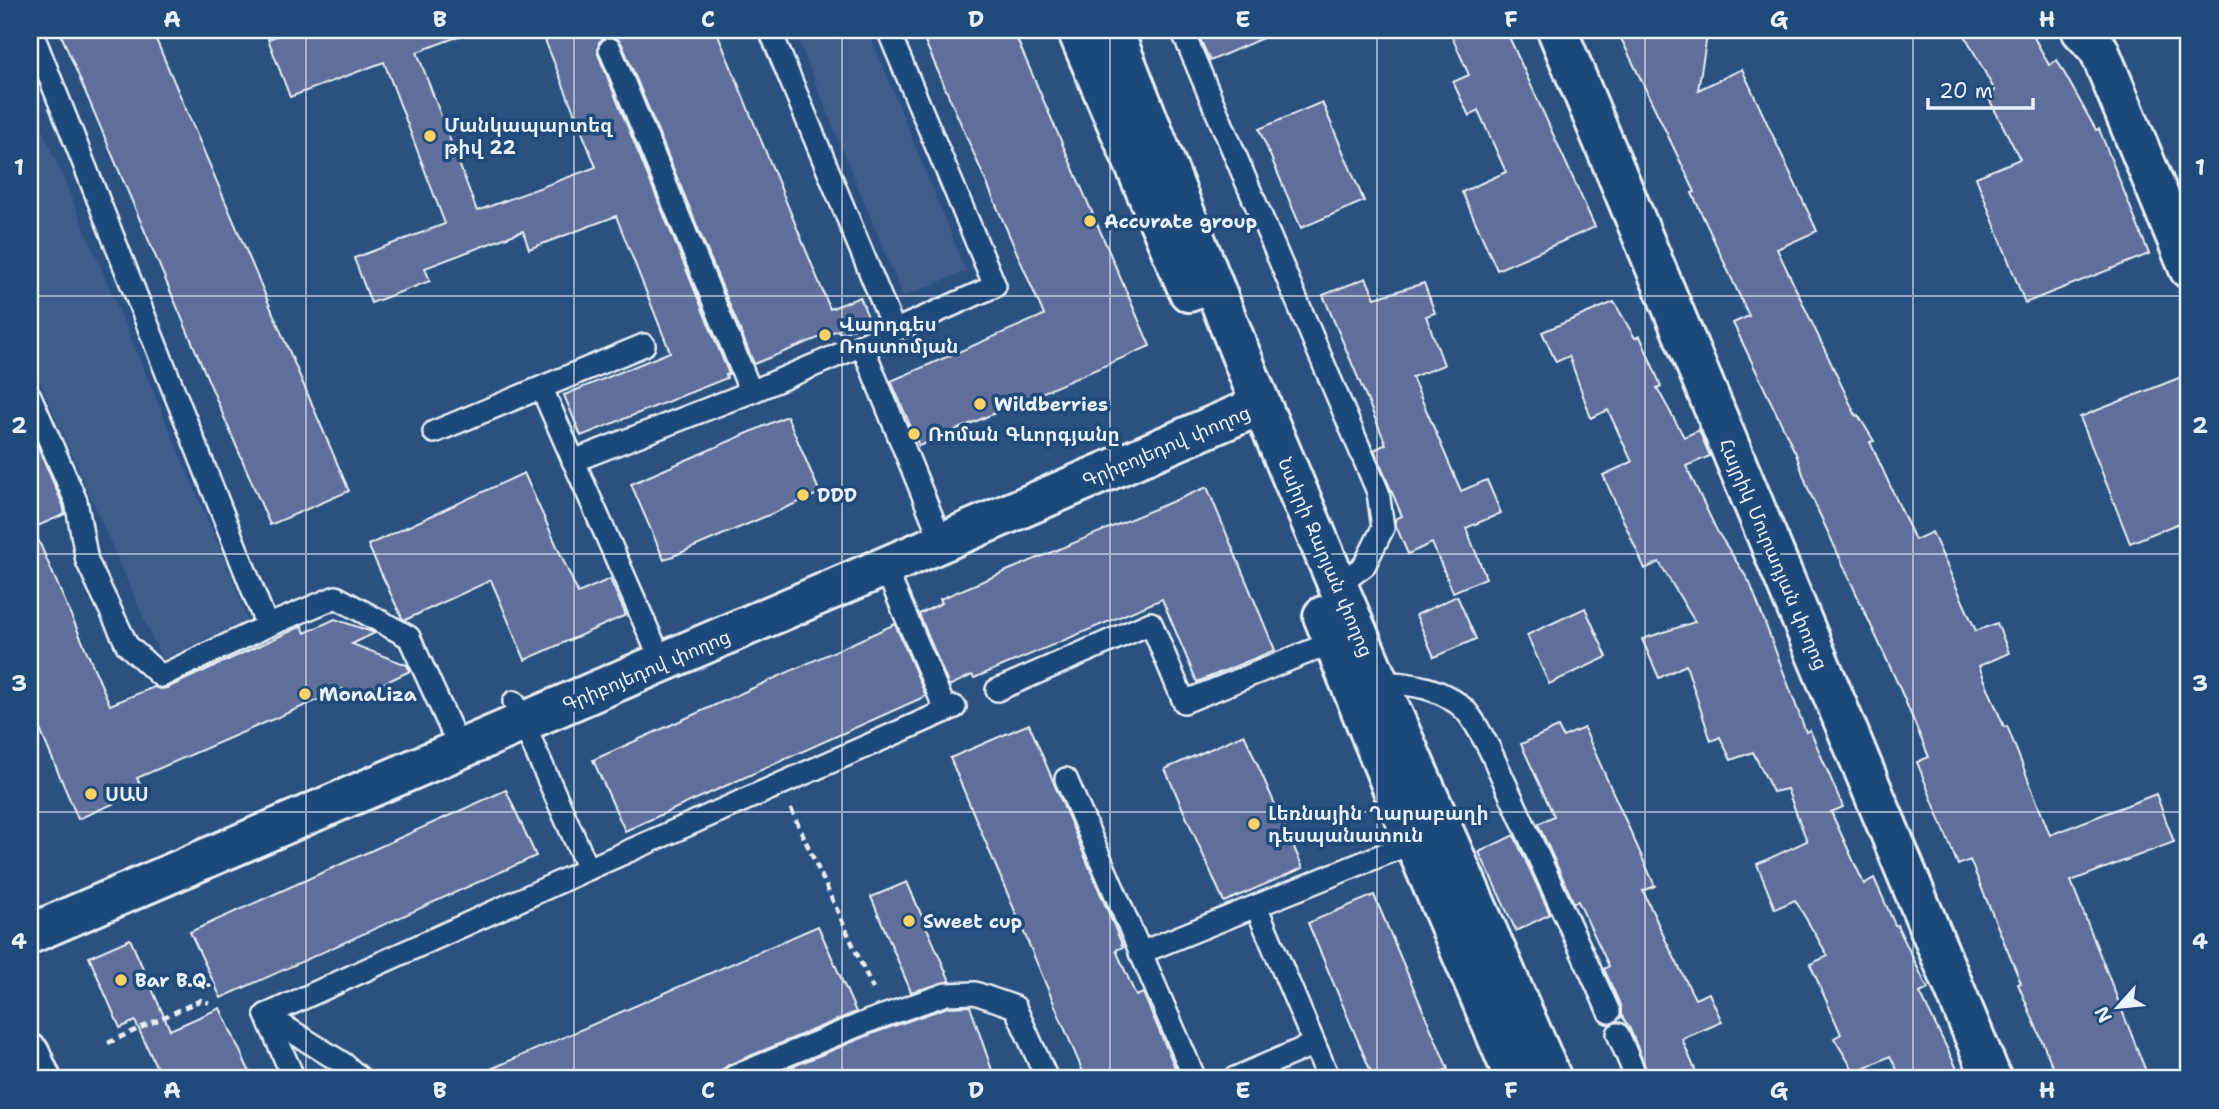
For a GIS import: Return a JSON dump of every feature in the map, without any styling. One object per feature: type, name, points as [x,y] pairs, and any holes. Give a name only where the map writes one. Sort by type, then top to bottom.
[{"type":"street","name":"Նաիրի Զարյան փողոց","points":[[1077,30],[1246,399],[1338,585],[1552,1079]]},
{"type":"street","name":"Նաիրի Զարյան փողոց","points":[[1113,30],[1333,642],[1505,1077]]},
{"type":"street","name":"Հայրիկ Մուրադյան փողոց","points":[[1557,30],[1992,1079]]},
{"type":"street","points":[[2081,30],[2099,50],[2189,269]]},
{"type":"street","name":"Գրիբոյեդով փողոց","points":[[30,909],[451,729],[518,712],[653,642],[938,531],[1246,399]]},
{"type":"street","name":"Գրիբոյեդով փողոց","points":[[30,934],[518,712],[885,567],[938,531]]},
{"type":"street","points":[[30,1054],[41,1079]]},
{"type":"lane","points":[[31,30],[267,625]]},
{"type":"lane","points":[[770,30],[894,330]]},
{"type":"lane","points":[[573,461],[751,392],[995,286],[887,30]]},
{"type":"lane","points":[[1182,30],[1378,492],[1382,528],[1364,566],[1338,585]]},
{"type":"lane","points":[[610,49],[751,392]]},
{"type":"lane","points":[[434,432],[644,345]]},
{"type":"lane","points":[[862,345],[938,531]]},
{"type":"lane","points":[[542,389],[653,642]]},
{"type":"lane","points":[[30,396],[76,501],[88,561],[127,645],[160,676],[267,625],[336,597],[410,637],[451,729]]},
{"type":"lane","points":[[266,1015],[951,709],[885,567]]},
{"type":"lane","points":[[997,690],[1151,622],[1184,702],[1333,642]]},
{"type":"lane","points":[[1379,683],[1405,682],[1443,694],[1466,711],[1489,748],[1609,1012]]},
{"type":"lane","points":[[518,712],[588,869]]},
{"type":"lane","points":[[1066,779],[1195,1079]]},
{"type":"lane","points":[[1140,953],[1414,842]]},
{"type":"lane","points":[[1256,906],[1329,1079]]},
{"type":"lane","points":[[732,1079],[886,1015],[946,994],[975,993],[1015,1007],[1047,1079]]},
{"type":"lane","points":[[266,1015],[294,1079]]},
{"type":"lane","points":[[266,1015],[344,1064],[361,1079]]},
{"type":"lane","points":[[1618,1034],[1637,1079]]},
{"type":"lane","points":[[1233,1079],[1314,1044]]},
{"type":"path","points":[[779,785],[886,1015]]},
{"type":"path","points":[[108,1042],[201,1000],[209,1003]]},
{"type":"shaded area","points":[[794,30],[868,30],[966,271],[903,297]]},
{"type":"shaded area","points":[[30,100],[231,575],[249,624],[162,660],[30,359]]},
{"type":"building","points":[[59,30],[152,30],[349,491],[270,525]]},
{"type":"building","points":[[293,30],[467,30],[468,33],[417,52],[477,211],[596,167],[541,30],[716,30],[830,309],[860,297],[870,322],[840,334],[838,330],[754,364],[622,44],[617,38],[606,37],[599,42],[598,54],[729,374],[726,375],[727,378],[581,436],[564,395],[670,352],[616,216],[529,249],[523,231],[425,268],[430,281],[371,303],[354,258],[445,224],[384,62],[290,97],[268,39]]},
{"type":"building","points":[[920,30],[1013,30],[1150,346],[919,446],[891,381],[1044,315]]},
{"type":"building","points":[[1196,30],[1281,30],[1210,61]]},
{"type":"building","points":[[1449,30],[1506,30],[1595,227],[1497,270],[1462,192],[1506,172],[1478,110],[1469,116],[1453,82],[1469,75]]},
{"type":"building","points":[[1617,30],[1708,30],[1698,90],[1742,69],[1817,231],[1777,249],[1856,416],[1858,415],[1874,441],[1870,442],[1915,540],[1932,532],[1976,631],[1997,623],[2009,653],[1979,666],[2004,727],[2007,726],[2050,835],[2156,794],[2174,842],[2071,881],[2149,1079],[2058,1079],[1970,860],[1958,865],[1917,762],[1929,757],[1898,684],[1809,491],[1796,454],[1733,323],[1749,316],[1692,193],[1695,192]]},
{"type":"building","points":[[1962,30],[2030,30],[2049,65],[2057,60],[2096,130],[2099,129],[2149,254],[2025,303],[1976,177],[2020,159],[1987,95],[1995,91]]},
{"type":"building","points":[[1322,102],[1364,201],[1301,228],[1259,129]]},
{"type":"building","points":[[1366,278],[1375,298],[1424,283],[1435,313],[1426,316],[1444,365],[1412,377],[1461,491],[1487,480],[1501,513],[1466,528],[1486,578],[1453,592],[1432,543],[1408,554],[1396,526],[1395,519],[1402,516],[1374,450],[1386,444],[1323,295]]},
{"type":"building","points":[[1614,302],[1635,338],[1640,336],[1661,386],[1657,388],[1684,437],[1699,430],[1710,456],[1686,466],[1717,531],[1750,583],[1806,732],[1810,730],[1843,807],[1831,812],[1864,884],[1874,878],[1928,989],[1920,993],[1962,1079],[1902,1079],[1890,1056],[1855,1073],[1834,1038],[1841,1034],[1810,964],[1828,956],[1795,900],[1775,909],[1757,864],[1807,841],[1787,789],[1773,792],[1753,752],[1731,760],[1720,737],[1711,741],[1686,665],[1659,678],[1642,639],[1695,622],[1659,562],[1645,569],[1603,475],[1632,462],[1608,410],[1591,418],[1569,356],[1556,362],[1542,332]]},
{"type":"building","points":[[2189,374],[2189,519],[2130,543],[2080,417]]},
{"type":"building","points":[[787,416],[820,493],[664,560],[631,484]]},
{"type":"building","points":[[30,428],[65,514],[33,528],[110,705],[154,687],[167,688],[302,626],[305,633],[335,619],[375,633],[352,644],[407,665],[410,671],[348,700],[343,689],[137,778],[143,791],[78,819],[30,706]]},
{"type":"building","points":[[524,473],[578,593],[610,579],[626,615],[525,660],[491,580],[405,620],[402,618],[368,545]]},
{"type":"building","points":[[1207,487],[1275,650],[1197,682],[1162,599],[949,686],[919,614],[942,603],[940,599]]},
{"type":"building","points":[[1457,596],[1476,639],[1434,657],[1416,615]]},
{"type":"building","points":[[1585,608],[1607,657],[1549,684],[1527,635]]},
{"type":"building","points":[[895,624],[926,696],[625,831],[593,760]]},
{"type":"building","points":[[1029,724],[1123,947],[1116,950],[1136,996],[1143,993],[1180,1079],[1086,1079],[950,758]]},
{"type":"building","points":[[1558,727],[1563,737],[1584,728],[1655,886],[1643,891],[1666,941],[1695,999],[1709,993],[1722,1022],[1682,1039],[1699,1079],[1650,1079],[1630,1029],[1621,1017],[1621,1007],[1604,969],[1609,966],[1578,901],[1574,903],[1538,824],[1554,816],[1521,744]]},
{"type":"building","points":[[1244,734],[1303,868],[1224,902],[1165,769]]},
{"type":"building","points":[[506,790],[536,856],[221,998],[190,932]]},
{"type":"building","points":[[1514,835],[1550,914],[1516,931],[1479,852]]},
{"type":"building","points":[[907,882],[950,981],[911,992],[871,897]]},
{"type":"building","points":[[1374,895],[1448,1069],[1423,1079],[1374,1079],[1308,923]]},
{"type":"building","points":[[818,926],[856,1012],[728,1065],[722,1070],[720,1079],[468,1079]]},
{"type":"building","points":[[130,939],[170,1030],[220,1008],[253,1079],[162,1079],[135,1021],[120,1028],[89,957]]},
{"type":"building","points":[[970,1006],[995,1079],[762,1079],[874,1033],[948,1007]]},
{"type":"place","name":"Մանկապարտեզ թիվ 22","points":[[430,136]]},
{"type":"place","name":"Accurate group","points":[[1090,221]]},
{"type":"place","name":"Վարդգես Ռոստոմյան","points":[[825,335]]},
{"type":"place","name":"Wildberries","points":[[980,404]]},
{"type":"place","name":"Ռոման Գևորգյանը","points":[[914,434]]},
{"type":"place","name":"DDD","points":[[803,495]]},
{"type":"place","name":"MonaLiza","points":[[305,694]]},
{"type":"place","name":"ՍԱՍ","points":[[91,794]]},
{"type":"place","name":"Լեռնային Ղարաբաղի դեսպանատուն","points":[[1254,824]]},
{"type":"place","name":"Sweet cup","points":[[909,921]]},
{"type":"place","name":"Bar B.Q.","points":[[121,980]]}]
